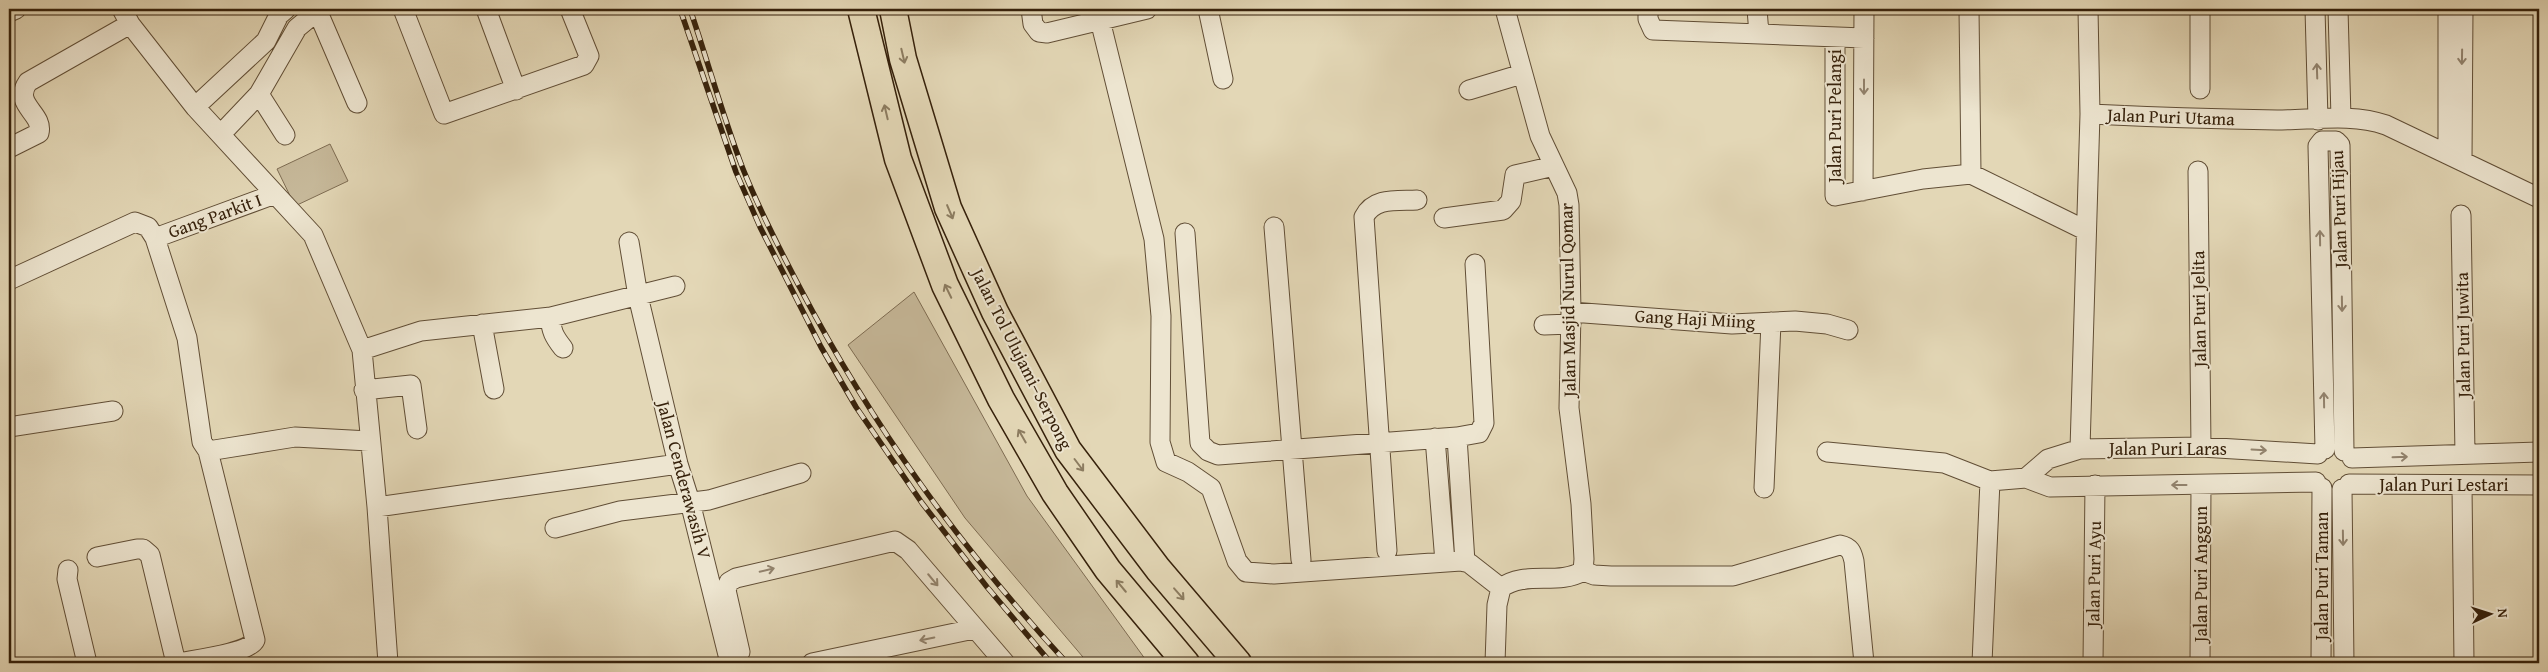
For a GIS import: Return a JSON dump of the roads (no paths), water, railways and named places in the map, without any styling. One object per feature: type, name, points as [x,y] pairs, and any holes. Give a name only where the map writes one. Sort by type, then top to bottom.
[{"type":"highway","name":"Jalan Tol Ulujami–Serpong","points":[[861,9],[898,159],[945,285],[1001,399],[1055,493],[1108,570],[1186,663]]},
{"type":"highway","name":"Jalan Tol Ulujami–Serpong","points":[[893,9],[903,59],[948,208],[996,312],[1068,450],[1158,569],[1238,663]]},
{"type":"street","points":[[9,12],[16,9]]},
{"type":"street","points":[[403,9],[444,114],[584,65],[589,59],[570,9]]},
{"type":"street","points":[[486,9],[516,90]]},
{"type":"street","points":[[1031,9],[1033,24],[1039,32],[1047,33],[1147,9]]},
{"type":"street","points":[[1208,9],[1223,79]]},
{"type":"street","name":"Jalan Masjid Nurul Qomar","points":[[1506,9],[1540,136],[1567,193],[1569,205],[1571,318],[1569,408],[1581,504],[1583,571]]},
{"type":"street","name":"Jalan Puri Pelangi","points":[[1648,9],[1648,19],[1653,30],[1864,38]]},
{"type":"street","points":[[1757,9],[1760,34]]},
{"type":"street","name":"Jalan Puri Pelangi","points":[[1863,191],[1864,9]]},
{"type":"street","points":[[1969,9],[1971,174],[2085,230]]},
{"type":"street","points":[[2088,9],[2090,114]]},
{"type":"street","points":[[2200,9],[2200,89]]},
{"type":"street","points":[[2315,9],[2318,120]]},
{"type":"street","points":[[2338,9],[2341,118]]},
{"type":"street","points":[[2448,9],[2455,156]]},
{"type":"street","points":[[2455,156],[2463,9]]},
{"type":"street","points":[[222,134],[258,94],[297,28],[319,10],[357,103]]},
{"type":"street","points":[[195,107],[266,41],[280,11]]},
{"type":"street","points":[[9,148],[39,133],[39,123],[24,100],[23,92],[28,82],[126,17],[195,107],[222,134],[313,235],[362,350],[364,390],[377,507],[388,663]]},
{"type":"street","points":[[1100,20],[1154,239],[1161,316],[1160,442],[1166,462],[1188,472],[1211,488],[1236,561],[1246,572],[1274,574],[1465,562],[1501,588]]},
{"type":"street","name":"Jalan Puri Pelangi","points":[[1835,37],[1835,196],[1923,179],[1971,174]]},
{"type":"street","points":[[1469,90],[1522,74]]},
{"type":"street","points":[[258,94],[284,135]]},
{"type":"street","name":"Jalan Puri Utama","points":[[2080,449],[2085,230],[2090,114],[2199,119],[2318,120],[2341,118],[2372,120],[2455,156],[2539,198]]},
{"type":"street","name":"Jalan Puri Hijau","points":[[2321,451],[2318,146],[2322,141],[2330,140],[2340,145],[2348,454]]},
{"type":"street","points":[[1444,218],[1503,210],[1511,201],[1515,175],[1554,166]]},
{"type":"street","name":"Jalan Puri Jelita","points":[[2198,172],[2201,447]]},
{"type":"street","name":"Gang Parkit I","points":[[155,238],[275,194]]},
{"type":"street","points":[[1387,551],[1364,217],[1369,207],[1377,203],[1417,200]]},
{"type":"street","name":"Jalan Puri Juwita","points":[[2462,215],[2465,454]]},
{"type":"street","points":[[9,280],[135,222],[148,228],[155,238],[187,338],[202,442],[208,451],[255,640],[250,647],[177,663],[150,555],[143,548],[97,557]]},
{"type":"street","points":[[1274,227],[1301,560]]},
{"type":"street","points":[[1184,233],[1200,443],[1208,451],[1218,455],[1457,437],[1479,433],[1484,423],[1474,264]]},
{"type":"street","name":"Jalan Cenderawasih V","points":[[629,242],[638,296],[678,464],[690,502],[730,663]]},
{"type":"street","points":[[362,350],[421,331],[550,317],[675,286]]},
{"type":"street","points":[[550,317],[550,325],[555,337],[563,348]]},
{"type":"street","name":"Gang Haji Miing","points":[[1544,326],[1571,318],[1732,324],[1771,322],[1827,324],[1848,330]]},
{"type":"street","points":[[1764,488],[1771,322]]},
{"type":"street","points":[[482,324],[494,389]]},
{"type":"street","points":[[364,390],[411,385],[418,428]]},
{"type":"street","points":[[9,427],[113,410]]},
{"type":"street","points":[[208,451],[295,437],[369,441]]},
{"type":"street","points":[[1457,437],[1465,562]]},
{"type":"street","points":[[1435,438],[1445,562]]},
{"type":"street","name":"Jalan Puri Laras","points":[[2026,478],[2048,458],[2080,449],[2201,447],[2321,451]]},
{"type":"street","points":[[2348,454],[2354,467],[2354,476],[2346,486],[2332,491],[2319,485],[2312,468],[2321,451],[2331,447],[2348,454],[2539,452]]},
{"type":"street","points":[[1827,452],[1944,463],[1990,481],[1982,663]]},
{"type":"street","points":[[377,507],[678,464]]},
{"type":"street","points":[[555,528],[620,511],[709,500],[801,473]]},
{"type":"street","name":"Jalan Puri Laras","points":[[1990,481],[2026,478],[2050,487],[2095,485],[2319,485]]},
{"type":"street","name":"Jalan Puri Lestari","points":[[2346,486],[2539,484]]},
{"type":"street","name":"Jalan Puri Ayu","points":[[2093,663],[2095,485]]},
{"type":"street","name":"Jalan Puri Anggun","points":[[2200,663],[2202,485]]},
{"type":"street","name":"Jalan Puri Taman","points":[[2319,485],[2321,663]]},
{"type":"street","name":"Jalan Puri Taman","points":[[2344,663],[2346,486]]},
{"type":"street","points":[[2462,486],[2464,663]]},
{"type":"street","points":[[743,663],[726,590],[729,582],[736,578],[894,541],[908,550],[1005,663]]},
{"type":"street","points":[[1501,588],[1517,580],[1572,578],[1583,571],[1594,575],[1611,576],[1723,577],[1786,562],[1840,545],[1849,549],[1854,562],[1864,663]]},
{"type":"street","points":[[68,570],[67,579],[87,663]]},
{"type":"street","points":[[1495,663],[1497,605],[1501,588]]},
{"type":"street","points":[[812,663],[974,629]]},
{"type":"railway","points":[[680,9],[736,172],[760,227],[821,347],[856,407],[922,503],[987,587],[1051,663]]},
{"type":"railway","points":[[690,9],[729,130],[749,184],[762,214],[827,338],[857,388],[920,484],[990,575],[1067,663]]}]
